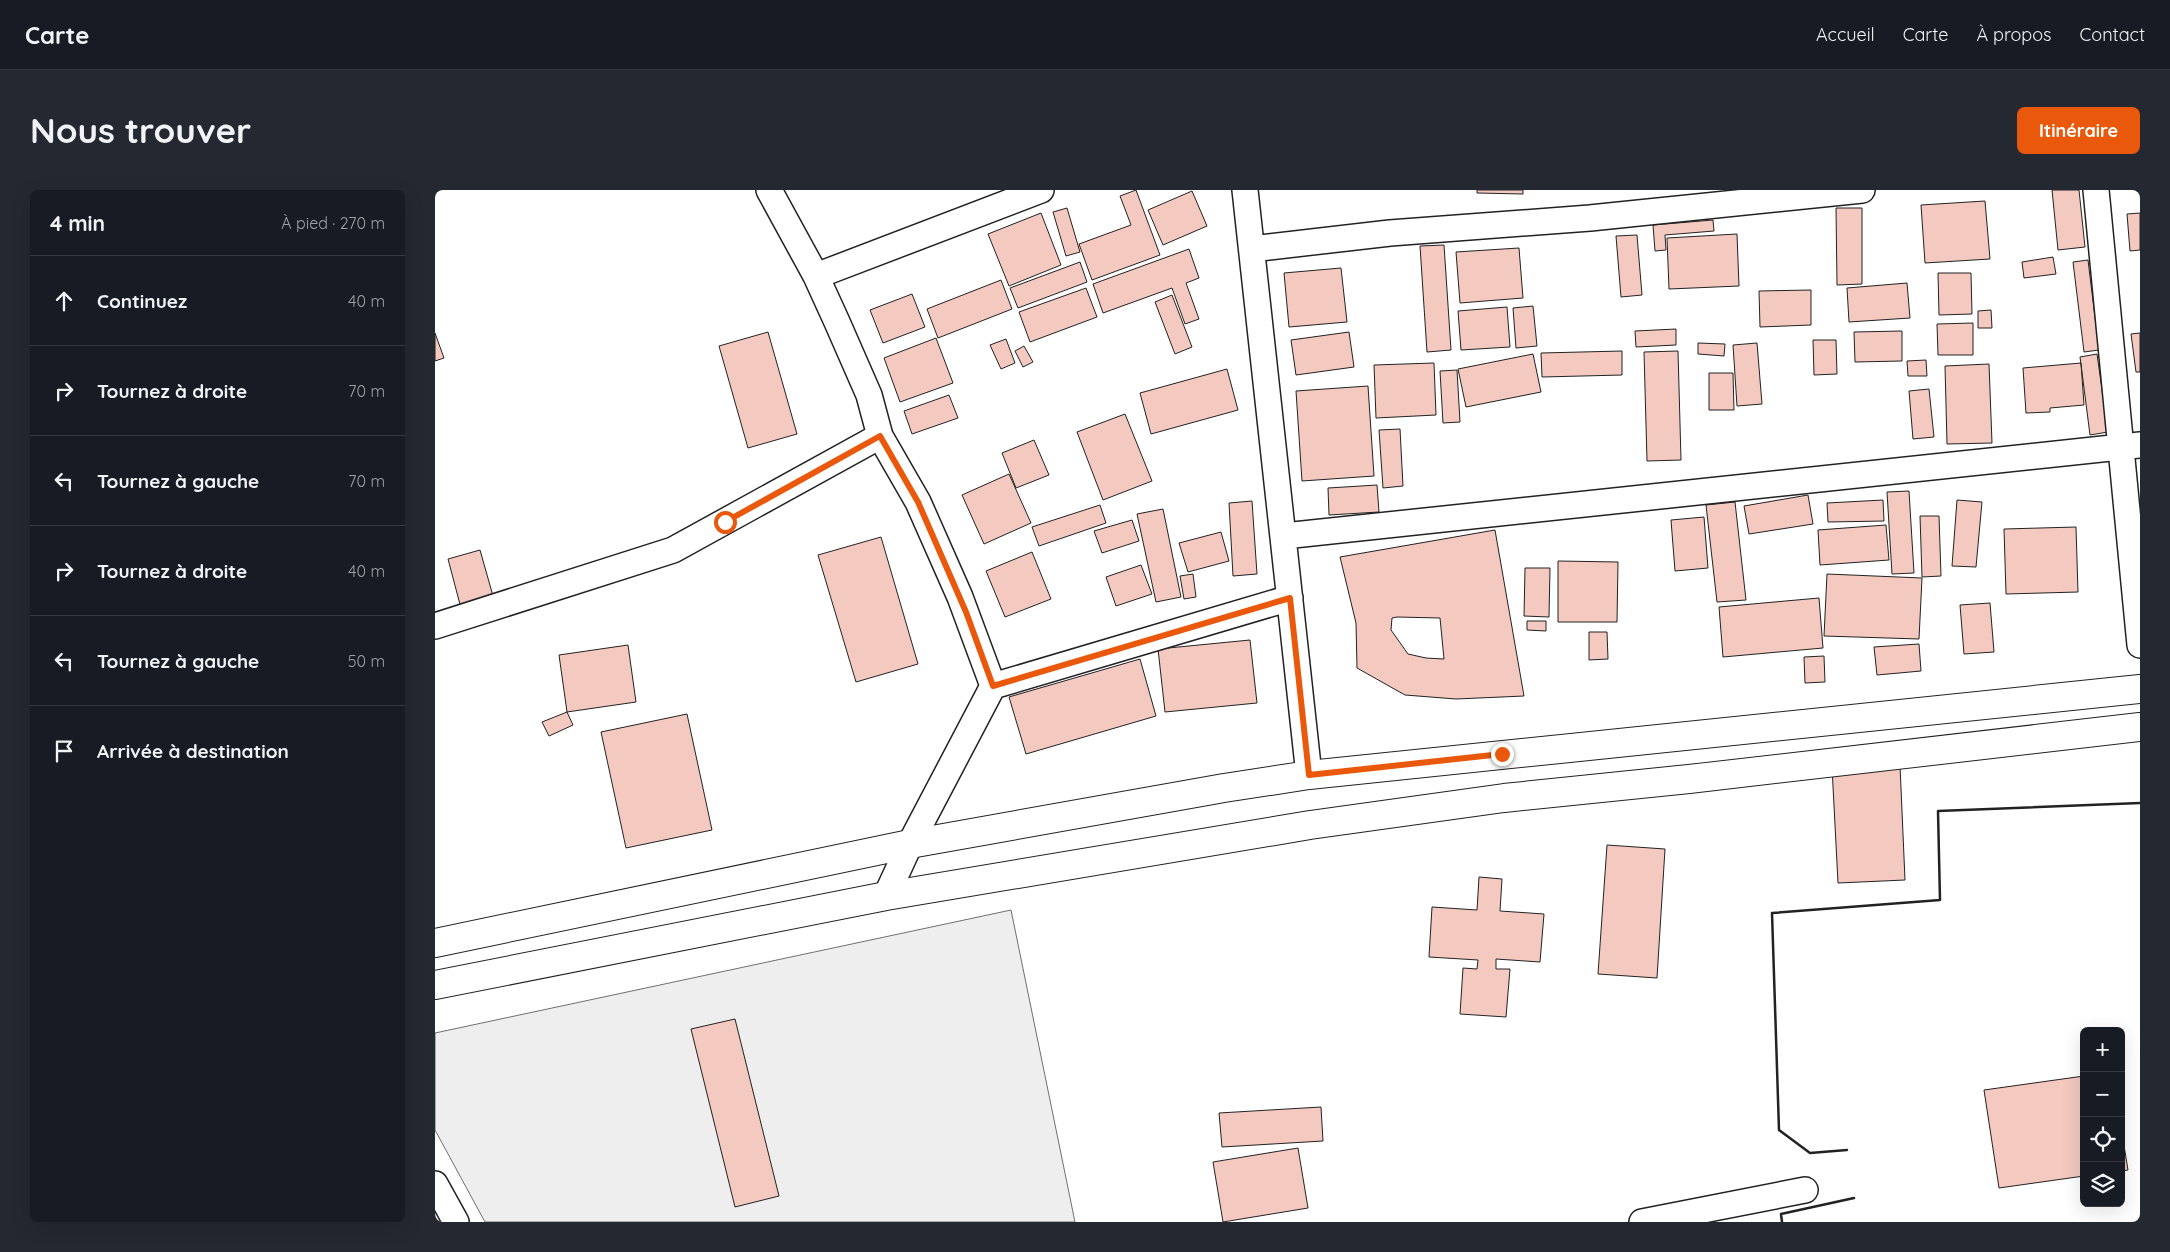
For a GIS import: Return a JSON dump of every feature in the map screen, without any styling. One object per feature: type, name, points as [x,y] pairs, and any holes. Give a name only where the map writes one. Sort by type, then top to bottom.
[{"type":"main road","points":[[435,943],[910,844],[1215,789],[1309,775],[2140,689]]},
{"type":"main road","points":[[435,985],[886,896],[1310,825],[1494,799],[2140,726]]},
{"type":"street","points":[[769,190],[816,276],[869,395],[880,436],[918,502],[966,612],[993,686]]},
{"type":"street","points":[[816,276],[1041,190]]},
{"type":"street","points":[[1245,190],[1309,775]]},
{"type":"street","points":[[1252,249],[1390,234],[1590,218],[1863,190]]},
{"type":"street","points":[[2096,190],[2131,446],[2140,645]]},
{"type":"street","points":[[435,626],[673,550],[880,436]]},
{"type":"street","points":[[1284,536],[2131,446]]},
{"type":"street","points":[[886,896],[910,844],[993,686],[1290,598]]},
{"type":"street","points":[[435,1184],[456,1222]]},
{"type":"street","points":[[1641,1222],[1805,1190]]},
{"type":"shaded area","points":[[1011,910],[1075,1222],[485,1222],[435,1130],[435,1033]]},
{"type":"building","points":[[1136,190],[1160,255],[1092,280],[1079,244],[1131,225],[1120,196]]},
{"type":"building","points":[[1477,190],[1523,190],[1523,194],[1477,193]]},
{"type":"building","points":[[2052,190],[2079,190],[2085,247],[2058,250]]},
{"type":"building","points":[[1192,191],[1207,226],[1163,245],[1148,210]]},
{"type":"building","points":[[1985,201],[1990,259],[1925,263],[1921,205]]},
{"type":"building","points":[[1067,208],[1080,252],[1066,256],[1053,212]]},
{"type":"building","points":[[1836,208],[1862,208],[1862,284],[1837,285]]},
{"type":"building","points":[[1041,213],[1061,265],[1009,286],[988,234]]},
{"type":"building","points":[[2140,213],[2140,250],[2130,251],[2127,214]]},
{"type":"building","points":[[1713,220],[1714,231],[1665,235],[1666,250],[1655,251],[1653,225]]},
{"type":"building","points":[[1737,234],[1739,286],[1669,289],[1667,238]]},
{"type":"building","points":[[1637,235],[1642,295],[1621,297],[1616,236]]},
{"type":"building","points":[[1444,245],[1451,350],[1427,352],[1420,246]]},
{"type":"building","points":[[1519,248],[1523,298],[1460,303],[1456,252]]},
{"type":"building","points":[[1189,249],[1199,278],[1186,283],[1199,319],[1185,324],[1172,288],[1103,313],[1093,284]]},
{"type":"building","points":[[2053,257],[2056,274],[2024,278],[2022,262]]},
{"type":"building","points":[[2088,260],[2099,350],[2084,352],[2073,262]]},
{"type":"building","points":[[1080,262],[1087,282],[1018,308],[1010,288]]},
{"type":"building","points":[[1341,268],[1347,322],[1289,327],[1284,273]]},
{"type":"building","points":[[1938,273],[1971,273],[1972,314],[1939,315]]},
{"type":"building","points":[[1001,280],[1012,309],[938,338],[927,309]]},
{"type":"building","points":[[1907,283],[1910,318],[1849,322],[1847,288]]},
{"type":"building","points":[[1086,288],[1097,317],[1030,342],[1019,312]]},
{"type":"building","points":[[1811,290],[1811,325],[1760,327],[1759,291]]},
{"type":"building","points":[[912,294],[925,327],[883,343],[870,310]]},
{"type":"building","points":[[1172,295],[1192,347],[1175,354],[1155,302]]},
{"type":"building","points":[[1533,306],[1537,346],[1516,348],[1513,308]]},
{"type":"building","points":[[1507,307],[1510,347],[1461,350],[1458,311]]},
{"type":"building","points":[[1991,310],[1992,328],[1978,328],[1978,311]]},
{"type":"building","points":[[1973,323],[1973,355],[1938,355],[1937,324]]},
{"type":"building","points":[[1676,329],[1676,345],[1636,347],[1635,331]]},
{"type":"building","points":[[1902,331],[1902,361],[1855,362],[1854,332]]},
{"type":"building","points":[[768,332],[797,434],[748,448],[719,346]]},
{"type":"building","points":[[1349,332],[1354,367],[1296,375],[1291,340]]},
{"type":"building","points":[[435,333],[444,358],[435,361]]},
{"type":"building","points":[[2140,333],[2140,372],[2136,372],[2131,334]]},
{"type":"building","points":[[936,338],[953,383],[900,402],[884,358]]},
{"type":"building","points":[[1006,339],[1015,363],[1001,369],[990,345]]},
{"type":"building","points":[[1813,340],[1836,340],[1837,374],[1814,375]]},
{"type":"building","points":[[1698,343],[1725,344],[1724,356],[1698,354]]},
{"type":"building","points":[[1757,343],[1762,404],[1737,406],[1733,345]]},
{"type":"building","points":[[1024,346],[1033,362],[1023,367],[1015,351]]},
{"type":"building","points":[[1622,351],[1622,375],[1542,377],[1541,353]]},
{"type":"building","points":[[1678,351],[1681,460],[1647,461],[1644,352]]},
{"type":"building","points":[[1533,354],[1541,392],[1466,407],[1458,369]]},
{"type":"building","points":[[2097,354],[2108,432],[2090,435],[2080,357]]},
{"type":"building","points":[[1926,360],[1927,376],[1908,376],[1907,361]]},
{"type":"building","points":[[1434,363],[1436,415],[1376,418],[1374,365]]},
{"type":"building","points":[[2081,363],[2084,405],[2050,408],[2050,412],[2026,413],[2023,368]]},
{"type":"building","points":[[1989,364],[1992,443],[1947,444],[1945,366]]},
{"type":"building","points":[[1227,369],[1238,410],[1151,434],[1140,393]]},
{"type":"building","points":[[1457,370],[1460,422],[1443,423],[1440,371]]},
{"type":"building","points":[[1709,373],[1733,373],[1734,410],[1709,410]]},
{"type":"building","points":[[1368,386],[1374,476],[1302,481],[1296,391]]},
{"type":"building","points":[[1929,389],[1934,437],[1913,439],[1909,391]]},
{"type":"building","points":[[949,395],[958,418],[912,434],[904,411]]},
{"type":"building","points":[[1125,414],[1152,481],[1103,500],[1077,432]]},
{"type":"building","points":[[1400,429],[1403,486],[1383,488],[1379,430]]},
{"type":"building","points":[[1034,440],[1049,475],[1016,488],[1002,453]]},
{"type":"building","points":[[1009,474],[1031,523],[984,544],[962,495]]},
{"type":"building","points":[[1377,485],[1379,512],[1329,515],[1328,488]]},
{"type":"building","points":[[1909,491],[1914,573],[1892,574],[1887,492]]},
{"type":"building","points":[[1808,495],[1813,524],[1749,534],[1744,506]]},
{"type":"building","points":[[1883,500],[1884,521],[1828,522],[1827,503]]},
{"type":"building","points":[[1957,500],[1982,502],[1976,567],[1952,566]]},
{"type":"building","points":[[1252,501],[1257,574],[1233,576],[1229,503]]},
{"type":"building","points":[[1735,502],[1746,600],[1717,602],[1706,505]]},
{"type":"building","points":[[1100,505],[1106,523],[1039,546],[1032,527]]},
{"type":"building","points":[[1163,509],[1181,597],[1156,602],[1137,514]]},
{"type":"building","points":[[1920,516],[1939,516],[1941,576],[1922,577]]},
{"type":"building","points":[[1704,517],[1708,568],[1675,571],[1671,520]]},
{"type":"building","points":[[1132,520],[1139,541],[1102,553],[1094,531]]},
{"type":"building","points":[[1886,525],[1889,560],[1820,565],[1818,530]]},
{"type":"building","points":[[2076,527],[2078,592],[2006,594],[2004,529]]},
{"type":"building","points":[[1495,530],[1524,696],[1456,699],[1405,695],[1357,668],[1356,623],[1340,557]],"holes":[[[1392,618],[1440,618],[1444,659],[1408,654],[1391,630]]]},
{"type":"building","points":[[1221,532],[1229,561],[1188,572],[1179,543]]},
{"type":"building","points":[[881,537],[918,664],[856,682],[818,555]]},
{"type":"building","points":[[480,550],[495,603],[462,612],[448,559]]},
{"type":"building","points":[[1032,552],[1051,599],[1005,617],[986,571]]},
{"type":"building","points":[[1558,561],[1618,562],[1617,622],[1558,622]]},
{"type":"building","points":[[1141,565],[1152,594],[1116,606],[1106,577]]},
{"type":"building","points":[[1525,568],[1550,568],[1549,617],[1524,616]]},
{"type":"building","points":[[1193,574],[1196,597],[1184,599],[1180,576]]},
{"type":"building","points":[[1827,574],[1922,578],[1919,639],[1824,636]]},
{"type":"building","points":[[1819,598],[1823,648],[1723,657],[1719,607]]},
{"type":"building","points":[[1990,603],[1994,652],[1964,654],[1960,605]]},
{"type":"building","points":[[1527,621],[1546,621],[1546,631],[1527,630]]},
{"type":"building","points":[[1589,632],[1607,632],[1608,659],[1589,660]]},
{"type":"building","points":[[1250,640],[1257,703],[1165,712],[1158,649]]},
{"type":"building","points":[[1919,644],[1921,671],[1877,675],[1874,647]]},
{"type":"building","points":[[628,645],[636,702],[567,712],[559,655]]},
{"type":"building","points":[[1824,656],[1825,682],[1805,683],[1804,657]]},
{"type":"building","points":[[1140,659],[1156,716],[1026,754],[1009,697]]},
{"type":"building","points":[[567,712],[573,725],[549,736],[542,722]]},
{"type":"building","points":[[687,714],[712,830],[626,848],[601,732]]},
{"type":"building","points":[[1900,765],[1905,880],[1838,883],[1832,767]]},
{"type":"building","points":[[1607,845],[1665,849],[1657,978],[1598,974]]},
{"type":"building","points":[[1479,877],[1502,879],[1500,911],[1544,914],[1540,962],[1496,959],[1496,969],[1510,969],[1506,1017],[1460,1014],[1463,968],[1477,969],[1478,960],[1429,957],[1432,907],[1477,910]]},
{"type":"building","points":[[735,1019],[779,1196],[735,1207],[691,1029]]},
{"type":"building","points":[[2080,1077],[2080,1177],[1999,1188],[1984,1090]]},
{"type":"building","points":[[1321,1107],[1323,1141],[1222,1147],[1219,1113]]},
{"type":"building","points":[[1298,1148],[1308,1208],[1223,1222],[1213,1162]]},
{"type":"building","points":[[2125,1152],[2128,1170],[2125,1170]]},
{"type":"wall","points":[[1847,1150],[1810,1153],[1779,1130],[1772,913],[1940,900],[1938,811],[2140,803]]},
{"type":"wall","points":[[1782,1222],[1781,1214],[1854,1198]]},
{"type":"route","points":[[725,522],[880,436],[918,502],[966,612],[993,686],[1290,598],[1309,775],[1502,754]]}]
